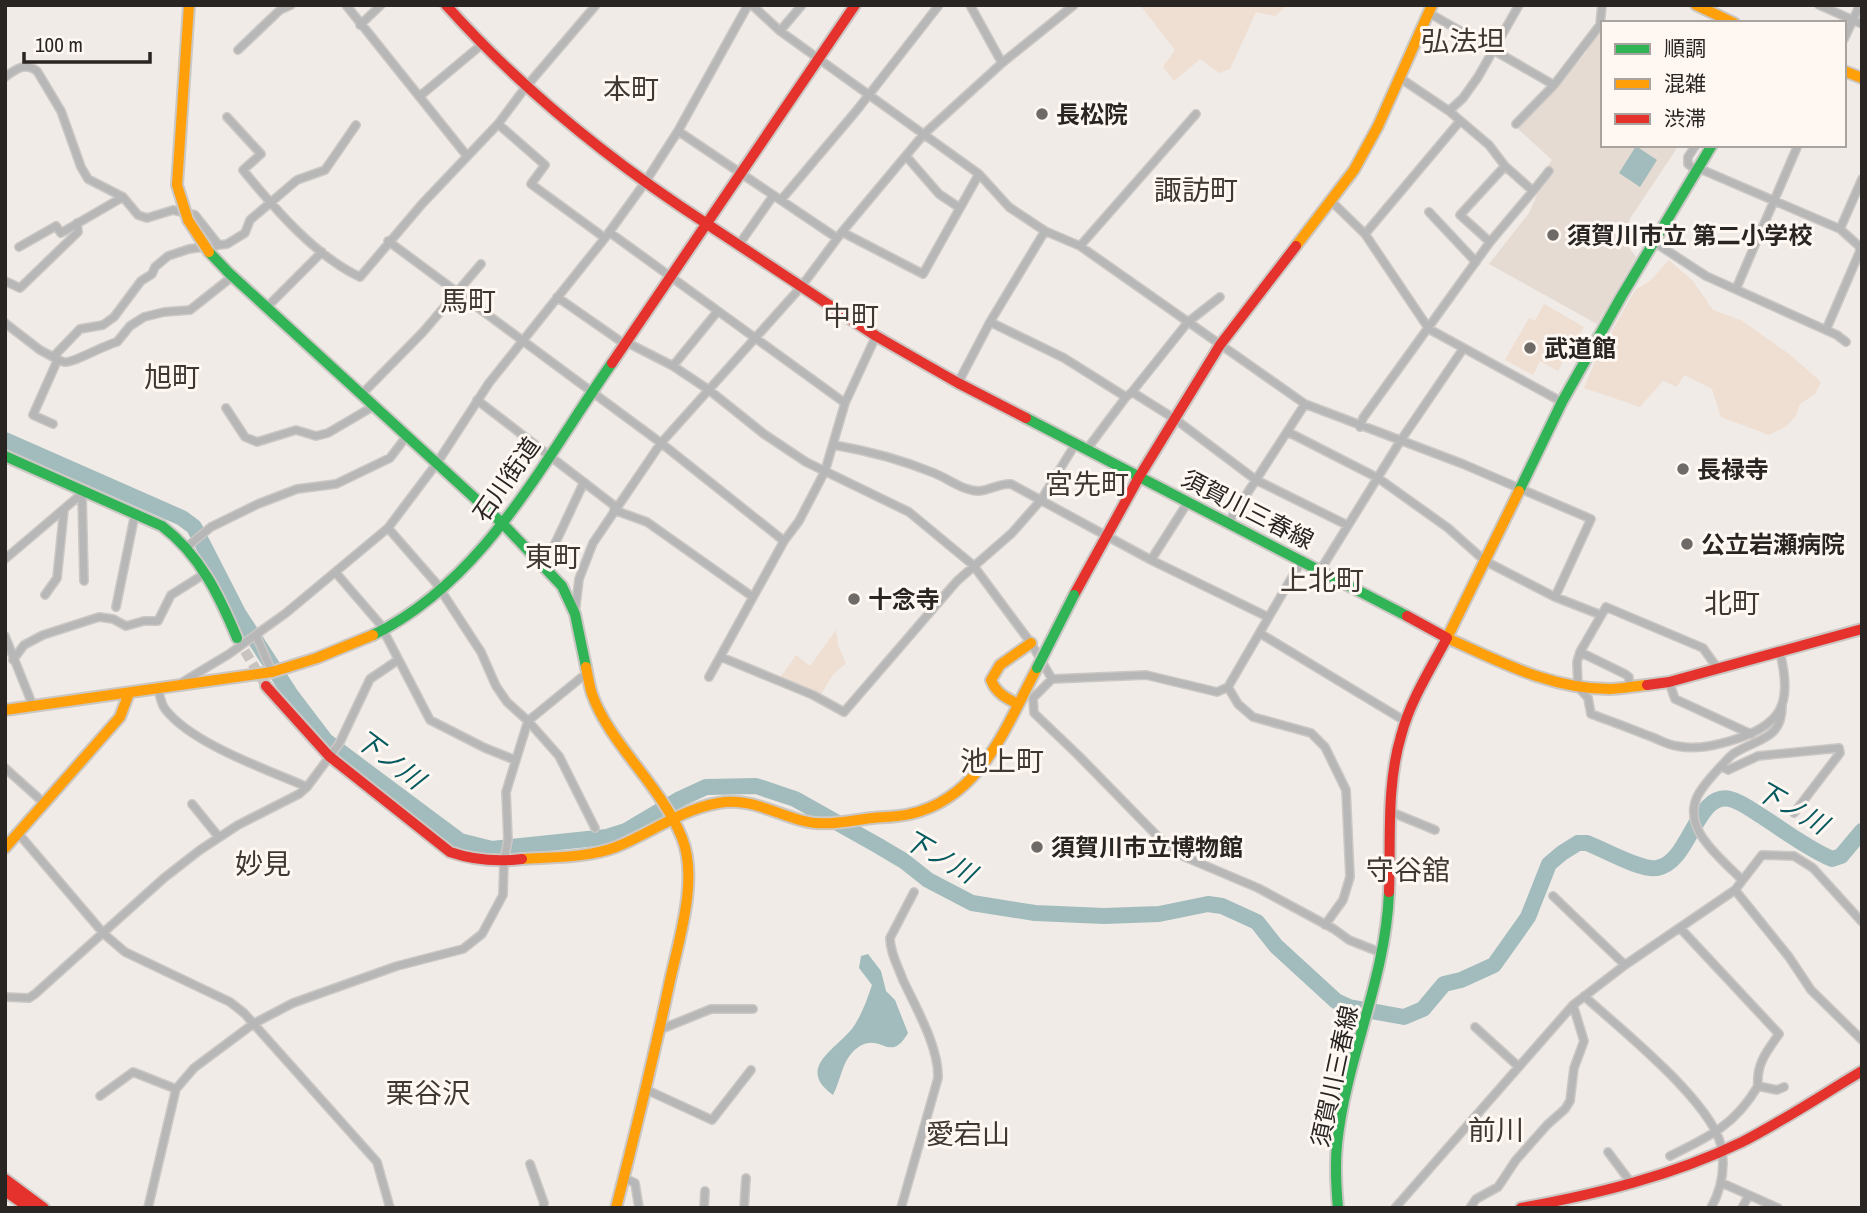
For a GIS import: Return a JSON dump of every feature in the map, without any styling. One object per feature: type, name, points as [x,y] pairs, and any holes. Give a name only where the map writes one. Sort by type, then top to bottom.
[{"type":"street","points":[[189,5],[177,185],[189,224],[204,246],[231,275],[503,524],[562,586],[575,614],[592,694],[606,720],[663,803],[683,839],[689,870],[686,903],[647,1090],[616,1208]]},
{"type":"street","points":[[238,50],[279,10],[291,5]]},
{"type":"street","points":[[346,5],[467,156]]},
{"type":"street","points":[[360,25],[380,5]]},
{"type":"street","name":"須賀川三春線","points":[[446,5],[480,46],[526,88],[574,130],[644,184],[876,336],[958,383],[1321,569],[1447,638],[1405,721],[1392,783],[1388,917],[1382,953],[1340,1127],[1336,1181],[1338,1208]]},
{"type":"street","points":[[227,117],[261,154],[243,170],[270,203],[322,252],[360,277],[388,242],[498,124],[596,5]]},
{"type":"street","points":[[180,684],[257,634],[336,573],[388,528],[437,463],[477,400],[644,184],[678,131],[750,5],[780,31],[979,174],[1009,206],[1045,230],[1080,246],[1305,404],[1520,487],[1591,519],[1555,597]]},
{"type":"street","points":[[780,31],[802,5]]},
{"type":"street","name":"石川街道","points":[[5,710],[272,672],[336,654],[416,610],[441,591],[503,524],[855,5]]},
{"type":"street","points":[[738,246],[868,94],[939,5]]},
{"type":"street","points":[[970,5],[1002,63]]},
{"type":"street","points":[[575,614],[579,579],[593,543],[661,443],[801,287],[839,235],[924,134],[1002,63],[1074,5]]},
{"type":"street","points":[[1449,111],[1471,87],[1519,5]]},
{"type":"street","points":[[1696,5],[1730,21]]},
{"type":"street","points":[[1819,5],[1862,24]]},
{"type":"street","points":[[1846,36],[1860,5]]},
{"type":"street","points":[[266,686],[330,756],[450,852],[467,859],[504,860],[593,853],[615,847],[692,809],[732,801],[764,806],[806,822],[910,814],[931,807],[957,794],[976,775],[991,754],[1139,477],[1220,345],[1354,170],[1400,78],[1430,9],[1554,85]]},
{"type":"street","points":[[1516,124],[1554,85],[1601,25]]},
{"type":"street","points":[[420,96],[480,46]]},
{"type":"street","points":[[5,76],[19,67],[32,67],[37,71],[61,110],[81,167],[88,178],[123,197],[138,215],[147,218],[173,210],[195,215],[218,244]]},
{"type":"street","points":[[1400,78],[1449,111],[1489,145],[1504,166],[1533,191]]},
{"type":"street","points":[[1080,246],[1196,114]]},
{"type":"street","points":[[1365,234],[1460,121]]},
{"type":"street","points":[[498,124],[545,165],[531,184],[672,278],[845,403]]},
{"type":"street","points":[[53,424],[33,415],[55,358],[80,329],[103,326],[114,317],[141,281],[152,274],[155,267],[168,256],[227,244],[245,233],[250,220],[298,180],[326,170],[356,125]]},
{"type":"street","points":[[678,131],[777,198],[839,235],[923,274],[979,174]]},
{"type":"street","points":[[1695,147],[1688,158],[1688,164],[1840,229],[1859,246],[1860,251],[1826,330]]},
{"type":"street","points":[[1711,147],[1562,402],[1447,638],[1520,671],[1578,687],[1629,687],[1669,682],[1862,629]]},
{"type":"street","points":[[1736,289],[1797,147]]},
{"type":"street","points":[[906,156],[939,194],[960,208]]},
{"type":"street","points":[[1490,242],[1460,215],[1504,166]]},
{"type":"street","points":[[1360,426],[1363,418],[1490,242],[1549,171]]},
{"type":"street","points":[[1840,229],[1862,179]]},
{"type":"street","points":[[19,247],[56,226],[61,233],[123,197]]},
{"type":"street","points":[[1330,200],[1365,234],[1429,328],[1562,402]]},
{"type":"street","points":[[1429,212],[1476,262]]},
{"type":"street","points":[[5,281],[20,288],[78,232],[77,223]]},
{"type":"street","points":[[958,383],[990,322],[1045,230]]},
{"type":"street","points":[[388,242],[661,443],[784,541]]},
{"type":"street","points":[[1654,242],[1706,276],[1826,330],[1846,342]]},
{"type":"street","points":[[267,307],[322,252]]},
{"type":"street","points":[[361,395],[423,332],[481,264]]},
{"type":"street","points":[[5,323],[40,350],[55,358],[72,362],[105,345],[117,342],[130,326],[144,317],[190,310],[231,275]]},
{"type":"street","points":[[1087,449],[1188,322],[1220,297]]},
{"type":"street","points":[[557,298],[627,344],[673,366],[806,462],[909,512],[973,565],[1031,643],[1052,680]]},
{"type":"street","points":[[673,366],[717,312]]},
{"type":"street","points":[[990,322],[1064,358],[1175,419],[1256,480],[1347,526]]},
{"type":"street","points":[[709,677],[825,471],[845,403],[876,336]]},
{"type":"street","points":[[1321,569],[1401,440],[1463,349]]},
{"type":"street","points":[[477,400],[615,508],[647,522],[753,597]]},
{"type":"street","points":[[1228,523],[1305,404]]},
{"type":"street","points":[[226,408],[245,438],[257,442],[296,430],[316,436],[328,433],[374,406]]},
{"type":"street","points":[[1287,432],[1378,478],[1448,528],[1485,561],[1555,597],[1601,615]]},
{"type":"street","points":[[187,546],[211,527],[258,504],[297,489],[336,484],[390,458],[406,437]]},
{"type":"street","points":[[721,657],[813,695],[844,712],[957,580],[1013,533],[1041,500],[1076,443]]},
{"type":"street","points":[[834,446],[876,452],[979,491],[1011,484],[1151,560],[1268,617]]},
{"type":"street","points":[[5,456],[162,526],[187,546],[206,573],[237,638]]},
{"type":"street","points":[[544,567],[584,482]]},
{"type":"street","points":[[5,559],[83,492]]},
{"type":"street","points":[[83,492],[84,581]]},
{"type":"street","points":[[1151,560],[1188,502]]},
{"type":"street","points":[[45,594],[57,578],[64,510]]},
{"type":"street","points":[[116,607],[135,514]]},
{"type":"street","points":[[388,528],[441,591],[481,652],[496,687],[507,702],[559,755],[595,828]]},
{"type":"street","points":[[1302,560],[1228,687],[1217,692],[1146,675],[1052,680],[1033,698],[1034,713],[1168,847],[1258,888],[1349,940],[1382,953]]},
{"type":"street","points":[[13,660],[24,645],[43,635],[99,617],[113,619],[126,626],[144,621],[158,621],[171,594],[206,573]]},
{"type":"street","points":[[336,573],[383,629],[429,720],[515,760]]},
{"type":"street","points":[[1718,668],[1703,648],[1606,607],[1580,652],[1577,662],[1578,687],[1588,698],[1591,713],[1676,746],[1703,748],[1752,734],[1770,723],[1782,704]]},
{"type":"street","points":[[257,634],[272,672]]},
{"type":"street","points":[[1261,634],[1405,721]]},
{"type":"street","points":[[5,636],[33,706]]},
{"type":"street","points":[[1018,704],[993,690],[991,682],[993,673],[1004,661],[1031,643]]},
{"type":"street","points":[[1580,652],[1625,674],[1629,677],[1629,687]]},
{"type":"street","points":[[1742,880],[1699,832],[1694,818],[1695,800],[1733,754],[1763,741],[1779,724],[1786,687],[1780,653]]},
{"type":"street","points":[[5,997],[29,998],[35,994],[164,878],[218,836],[307,788],[339,744],[370,680],[398,660]]},
{"type":"street","points":[[148,1208],[176,1089],[194,1068],[253,1024],[293,1003],[424,957],[449,954],[470,944],[482,934],[503,895],[504,860],[508,840],[506,792],[528,721],[588,672]]},
{"type":"street","points":[[1669,682],[1675,699],[1752,734]]},
{"type":"street","points":[[1228,687],[1238,704],[1253,717],[1311,733],[1325,747],[1346,790],[1350,877],[1343,900],[1325,925]]},
{"type":"street","points":[[158,688],[163,707],[184,727],[209,743],[307,788]]},
{"type":"street","points":[[5,848],[120,718],[129,693]]},
{"type":"street","points":[[1721,766],[1728,769],[1758,756],[1839,748],[1840,753],[1794,813]]},
{"type":"street","points":[[5,768],[44,803]]},
{"type":"street","points":[[192,804],[218,836]]},
{"type":"street","points":[[1391,812],[1434,830]]},
{"type":"street","points":[[18,833],[104,934],[125,952],[230,1002],[253,1024],[377,1162],[390,1208]]},
{"type":"street","points":[[1395,1208],[1573,1005],[1625,965],[1735,890],[1762,855],[1794,856],[1814,868],[1862,922]]},
{"type":"street","points":[[1735,890],[1789,957],[1811,990],[1862,1040]]},
{"type":"street","points":[[901,1208],[938,1078],[936,1059],[890,943],[890,938],[914,892]]},
{"type":"street","points":[[1553,896],[1625,965]]},
{"type":"street","points":[[1670,1156],[1716,1133],[1746,1106],[1758,1086],[1757,1075],[1762,1057],[1779,1034],[1680,928]]},
{"type":"street","points":[[1584,996],[1661,1064],[1696,1102],[1716,1133],[1723,1150],[1722,1183],[1711,1208]]},
{"type":"street","points":[[1470,1208],[1476,1199],[1498,1187],[1516,1160],[1546,1125],[1565,1110],[1570,1101],[1574,1068],[1584,1041],[1573,1005]]},
{"type":"street","points":[[659,1030],[711,1009],[752,1009]]},
{"type":"street","points":[[1475,1027],[1519,1067]]},
{"type":"street","points":[[647,1090],[712,1120],[751,1070]]},
{"type":"street","points":[[1521,1208],[1575,1203],[1723,1150],[1768,1128],[1862,1071]]},
{"type":"street","points":[[100,1096],[133,1072],[176,1089]]},
{"type":"street","points":[[1758,1086],[1777,1090],[1784,1087]]},
{"type":"street","points":[[1608,1152],[1632,1184]]},
{"type":"street","points":[[530,1164],[544,1203],[543,1208]]},
{"type":"street","points":[[624,1178],[635,1182],[639,1208]]},
{"type":"street","points":[[744,1208],[746,1178]]},
{"type":"street","points":[[5,1179],[44,1208]]},
{"type":"street","points":[[1722,1183],[1768,1206],[1778,1208]]},
{"type":"street","points":[[5,1191],[29,1208]]},
{"type":"street","points":[[704,1208],[705,1191]]},
{"type":"street","points":[[1742,1208],[1749,1195]]},
{"type":"shaded area","points":[[1140,5],[1288,5],[1275,16],[1256,12],[1230,69],[1219,73],[1200,59],[1174,81],[1163,67],[1175,50]]},
{"type":"shaded area","points":[[1596,27],[1601,31],[1601,147],[1678,147],[1631,217],[1622,238],[1636,257],[1597,324],[1489,264],[1529,213],[1539,190],[1553,172],[1547,167],[1552,160],[1518,129],[1586,53]]},
{"type":"shaded area","points":[[1669,260],[1693,281],[1713,310],[1741,320],[1789,354],[1821,382],[1815,394],[1800,404],[1795,417],[1787,426],[1769,435],[1721,417],[1712,389],[1684,375],[1677,387],[1663,381],[1640,407],[1584,388],[1596,359],[1635,290],[1650,281]]},
{"type":"shaded area","points":[[1544,304],[1584,327],[1575,343],[1556,333],[1555,336],[1572,345],[1558,371],[1540,361],[1533,375],[1505,360],[1529,318],[1535,321]]},
{"type":"shaded area","points":[[836,630],[838,645],[846,663],[832,676],[819,698],[780,678],[796,655],[810,666]]},
{"type":"water","points":[[1635,147],[1657,160],[1640,187],[1619,173]]},
{"type":"water","points":[[868,954],[881,971],[886,991],[895,1000],[908,1033],[896,1046],[868,1043],[860,1046],[849,1056],[833,1095],[822,1084],[818,1074],[819,1065],[851,1030],[863,1008],[872,985],[859,968],[861,956]]},
{"type":"waterway","name":"下ノ川","points":[[5,440],[182,518],[194,527],[238,613],[291,695],[326,741],[460,841],[492,849],[607,837],[626,831],[706,787],[756,786],[795,799],[904,861],[928,880],[972,903],[1035,913],[1104,916],[1159,914],[1208,904],[1222,906],[1257,922],[1276,946],[1336,1001],[1349,1007],[1404,1017],[1423,1009],[1444,984],[1461,980],[1494,965],[1528,917],[1549,864],[1578,843],[1587,843],[1622,859],[1657,868],[1678,854],[1701,816],[1718,799],[1730,799],[1743,804],[1805,845],[1832,859],[1841,856],[1862,831]]},
{"type":"tunnel","points":[[237,638],[266,686]]},
{"type":"traffic: fast","points":[[1519,491],[1562,402],[1711,147]]},
{"type":"traffic: fast","points":[[209,252],[503,524],[562,586],[575,614],[586,667]]},
{"type":"traffic: fast","points":[[373,635],[413,612],[448,583],[480,551],[536,478],[612,363]]},
{"type":"traffic: fast","points":[[1026,418],[1407,616]]},
{"type":"traffic: fast","points":[[5,456],[162,526],[198,563],[223,606],[237,638]]},
{"type":"traffic: fast","points":[[1037,668],[1074,595]]},
{"type":"traffic: fast","points":[[1338,1208],[1336,1160],[1342,1112],[1381,956],[1389,892]]},
{"type":"traffic: slow","points":[[177,185],[189,5]]},
{"type":"traffic: slow","points":[[1296,246],[1354,170],[1378,126],[1432,5]]},
{"type":"traffic: slow","points":[[1696,5],[1730,21]]},
{"type":"traffic: slow","points":[[1846,72],[1862,78]]},
{"type":"traffic: slow","points":[[177,185],[188,220],[209,252]]},
{"type":"traffic: slow","points":[[1519,491],[1447,638],[1525,672],[1566,684],[1609,689],[1647,685]]},
{"type":"traffic: slow","points":[[5,710],[272,672],[317,658],[373,635]]},
{"type":"traffic: slow","points":[[1018,704],[999,692],[991,680],[1000,665],[1031,643]]},
{"type":"traffic: slow","points":[[586,667],[592,694],[610,730],[673,819],[687,855],[688,873],[682,931],[616,1208]]},
{"type":"traffic: slow","points":[[522,859],[605,851],[691,811],[718,803],[752,804],[804,821],[821,823],[901,816],[935,806],[955,793],[988,757],[1037,668]]},
{"type":"traffic: slow","points":[[5,848],[120,717],[129,693]]},
{"type":"traffic: jam","points":[[446,5],[506,67],[569,123],[636,175],[707,224]]},
{"type":"traffic: jam","points":[[612,363],[855,5]]},
{"type":"traffic: jam","points":[[707,224],[876,336],[1026,418]]},
{"type":"traffic: jam","points":[[1074,595],[1139,477],[1220,345],[1296,246]]},
{"type":"traffic: jam","points":[[1389,892],[1391,794],[1396,755],[1410,710],[1447,638],[1407,616]]},
{"type":"traffic: jam","points":[[1647,685],[1669,682],[1862,629]]},
{"type":"traffic: jam","points":[[266,686],[329,756],[450,852],[485,860],[522,859]]},
{"type":"traffic: jam","points":[[1521,1208],[1578,1197],[1689,1165],[1742,1142],[1862,1071]]},
{"type":"traffic: jam","points":[[5,1179],[44,1208]]},
{"type":"traffic: jam","points":[[5,1191],[29,1208]]},
{"type":"place","name":"長松院","points":[[1042,114]]},
{"type":"place","name":"須賀川市立 第二小学校","points":[[1553,235]]},
{"type":"place","name":"武道館","points":[[1530,348]]},
{"type":"place","name":"長禄寺","points":[[1683,469]]},
{"type":"place","name":"公立岩瀬病院","points":[[1687,544]]},
{"type":"place","name":"十念寺","points":[[854,599]]},
{"type":"place","name":"須賀川市立博物館","points":[[1037,847]]},
{"type":"district","name":"弘法坦","points":[[1463,41]]},
{"type":"district","name":"本町","points":[[631,89]]},
{"type":"district","name":"諏訪町","points":[[1196,190]]},
{"type":"district","name":"馬町","points":[[468,301]]},
{"type":"district","name":"中町","points":[[851,316]]},
{"type":"district","name":"旭町","points":[[172,377]]},
{"type":"district","name":"宮先町","points":[[1087,484]]},
{"type":"district","name":"東町","points":[[553,557]]},
{"type":"district","name":"上北町","points":[[1322,580]]},
{"type":"district","name":"北町","points":[[1732,603]]},
{"type":"district","name":"池上町","points":[[1002,761]]},
{"type":"district","name":"妙見","points":[[263,864]]},
{"type":"district","name":"守谷舘","points":[[1408,870]]},
{"type":"district","name":"栗谷沢","points":[[428,1093]]},
{"type":"district","name":"前川","points":[[1496,1130]]},
{"type":"district","name":"愛宕山","points":[[968,1134]]}]
